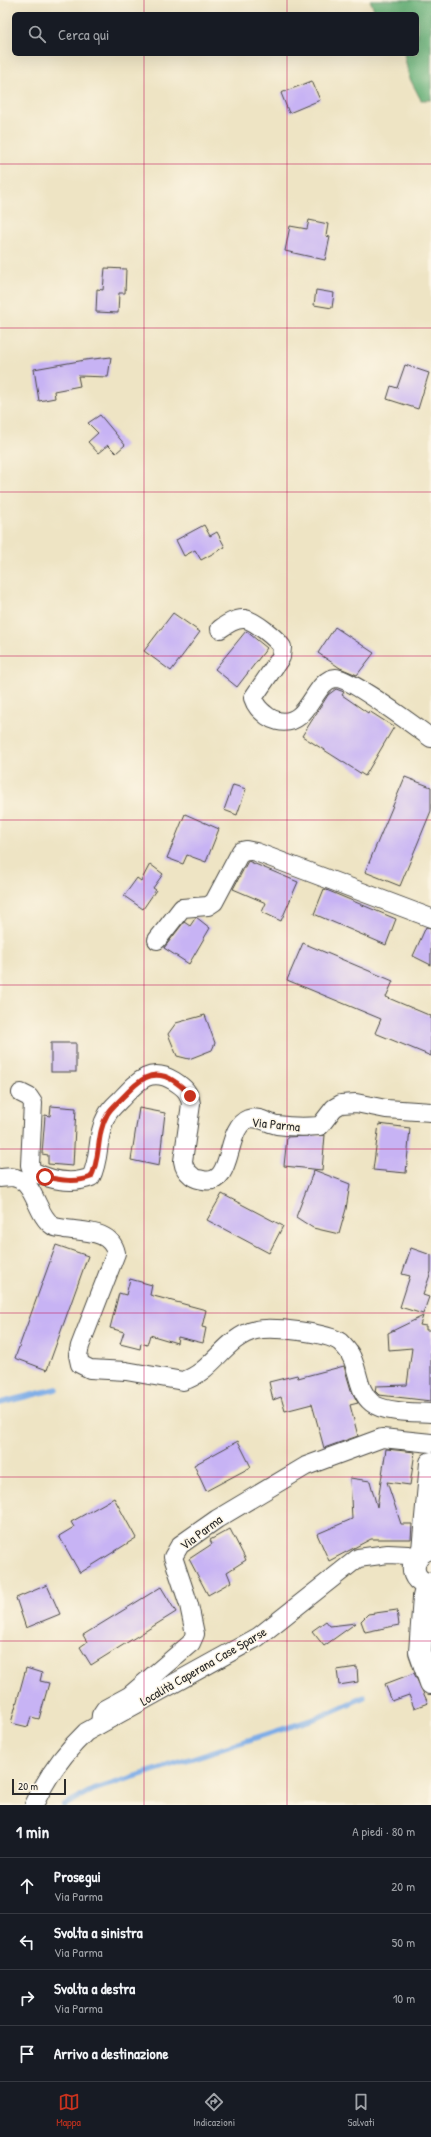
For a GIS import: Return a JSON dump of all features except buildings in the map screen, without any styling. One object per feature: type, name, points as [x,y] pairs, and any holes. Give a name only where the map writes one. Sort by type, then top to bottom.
[{"type":"main road","points":[[431,1463],[423,1552],[413,1565],[415,1573],[420,1580],[429,1584],[424,1597],[420,1652],[431,1683]]},
{"type":"street","points":[[220,629],[233,621],[246,619],[277,640],[282,647],[281,657],[253,698],[255,706],[270,719],[284,722],[298,718],[325,682],[334,678],[341,679],[370,695],[431,738]]},
{"type":"street","points":[[157,940],[182,908],[208,906],[214,902],[241,851],[246,850],[256,852],[431,918]]},
{"type":"street","name":"Via Parma","points":[[21,1093],[29,1097],[33,1103],[34,1115],[30,1165],[32,1170],[45,1177],[66,1181],[91,1177],[95,1169],[101,1128],[107,1114],[137,1082],[148,1076],[165,1075],[185,1088],[190,1096],[192,1104],[183,1161],[185,1169],[194,1178],[206,1181],[215,1179],[224,1170],[233,1137],[240,1124],[248,1119],[261,1119],[276,1125],[320,1126],[334,1108],[342,1104],[356,1103],[386,1109],[431,1112]]},
{"type":"street","points":[[0,1178],[15,1178],[27,1185],[44,1217],[54,1227],[97,1234],[108,1237],[114,1243],[116,1253],[80,1346],[78,1355],[80,1364],[96,1370],[126,1371],[183,1381],[192,1379],[206,1368],[238,1337],[256,1330],[274,1328],[288,1329],[339,1342],[350,1354],[364,1396],[372,1404],[382,1408],[431,1413]]},
{"type":"street","name":"Via Parma","points":[[100,1724],[101,1715],[105,1709],[129,1696],[191,1643],[195,1634],[189,1605],[172,1557],[180,1545],[223,1515],[306,1466],[382,1438],[431,1443]]},
{"type":"street","name":"Località Caperana Case Sparse","points":[[34,1805],[40,1791],[70,1747],[86,1732],[258,1637],[358,1558],[388,1554],[408,1555],[423,1552]]},
{"type":"green space","points":[[370,0],[431,0],[431,100],[421,100],[409,77],[404,56],[419,56],[419,12],[375,12]]},
{"type":"waterway","points":[[0,1403],[56,1389]]},
{"type":"waterway","points":[[64,1805],[93,1790],[317,1718],[364,1697]]},
{"type":"route","points":[[45,1177],[66,1181],[91,1177],[95,1169],[101,1128],[107,1114],[137,1082],[148,1076],[165,1075],[185,1088],[190,1096]]}]
